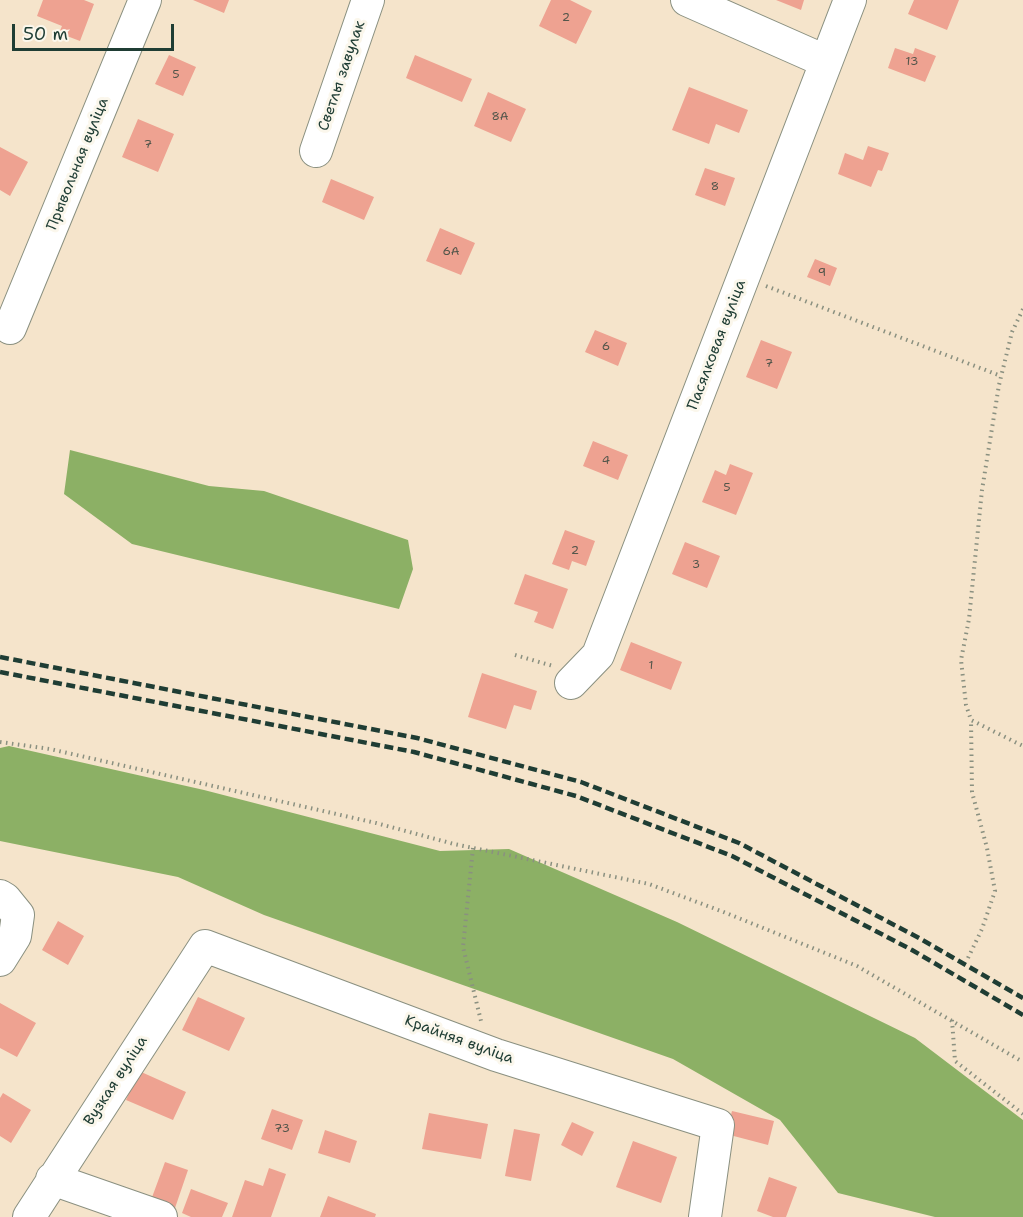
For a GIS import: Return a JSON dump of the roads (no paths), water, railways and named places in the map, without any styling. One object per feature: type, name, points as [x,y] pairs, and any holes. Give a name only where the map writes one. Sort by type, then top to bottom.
[{"type":"street","name":"Прывольная вуліца","points":[[10,328],[145,0]]},
{"type":"street","name":"Светлы завулак","points":[[316,151],[368,0]]},
{"type":"street","points":[[687,0],[825,61]]},
{"type":"street","name":"Пасялковая вуліца","points":[[576,678],[598,655],[850,0]]},
{"type":"street","points":[[0,896],[5,898],[18,915],[15,936],[0,960]]},
{"type":"street","name":"Крайняя вуліца","points":[[205,946],[496,1054],[717,1125],[705,1217]]},
{"type":"street","name":"Вузкая вуліца","points":[[29,1217],[205,946]]},
{"type":"street","points":[[52,1179],[153,1216]]},
{"type":"railway","points":[[0,657],[417,738],[581,782],[739,843],[919,938],[1023,998]]},
{"type":"railway","points":[[0,672],[414,752],[576,796],[732,856],[912,950],[1023,1015]]}]
